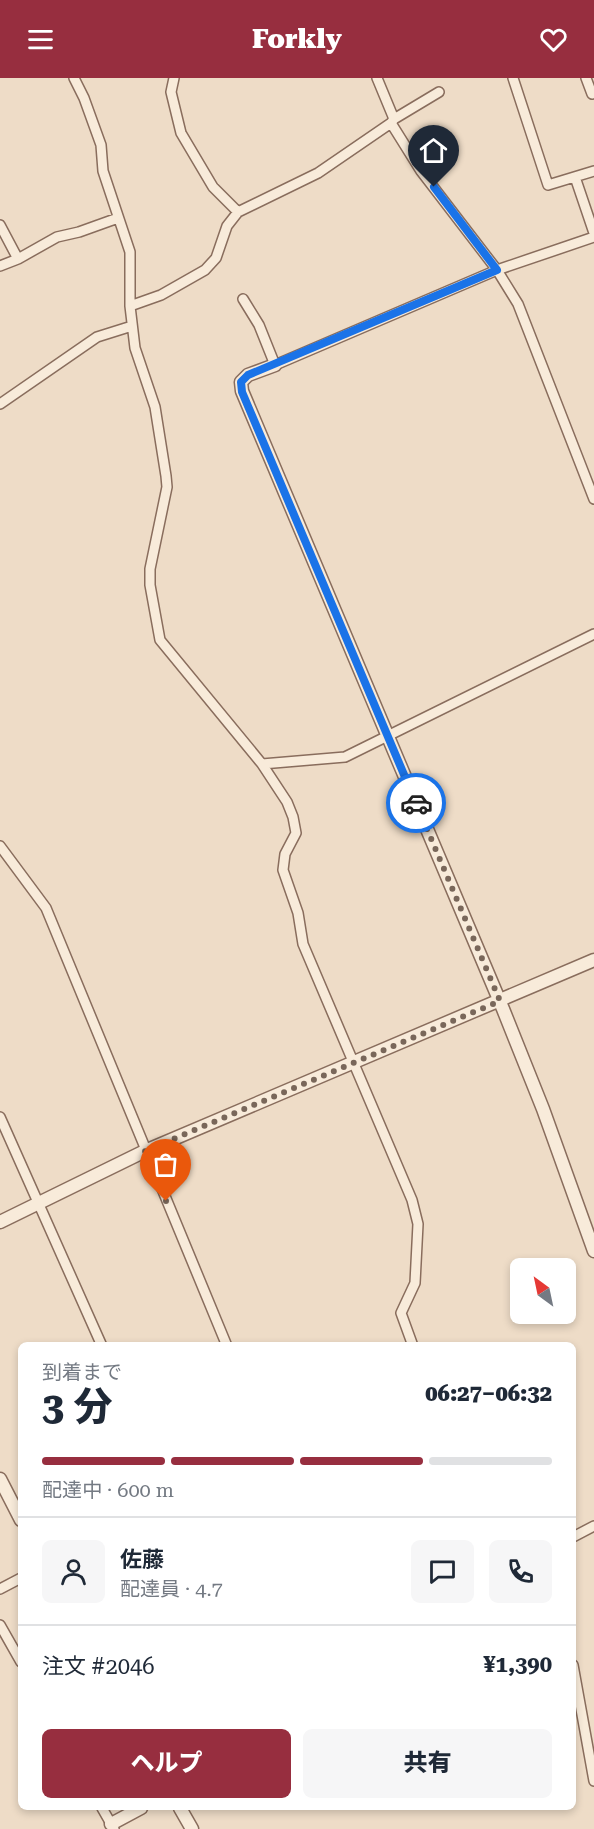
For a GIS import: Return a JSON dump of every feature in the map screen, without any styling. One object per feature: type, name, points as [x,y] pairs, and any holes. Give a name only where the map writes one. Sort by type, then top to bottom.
[{"type":"street","points":[[74,78],[84,98],[100,145],[103,171],[130,252],[130,306],[135,348],[155,407],[166,476],[166,487],[150,569],[150,585],[160,640],[262,764],[287,802],[293,817],[296,833],[285,854],[283,870],[298,913],[303,944],[412,1200],[418,1224],[415,1283],[401,1313],[412,1342]]},
{"type":"street","points":[[174,78],[171,92],[181,133],[213,187],[238,212]]},
{"type":"street","points":[[377,78],[392,121],[421,171],[497,270],[518,304],[594,499]]},
{"type":"street","points":[[513,78],[548,185],[594,171]]},
{"type":"street","points":[[586,78],[593,96]]},
{"type":"street","points":[[130,306],[161,295],[205,270],[216,258],[227,226],[238,212],[318,173],[392,121],[439,92]]},
{"type":"street","points":[[575,177],[594,235],[497,270],[248,375],[241,382],[242,392],[500,1001],[543,1109],[594,1251]]},
{"type":"street","points":[[0,266],[18,259],[57,237],[118,218]]},
{"type":"street","points":[[0,225],[18,259]]},
{"type":"street","points":[[243,299],[259,325],[275,365]]},
{"type":"street","points":[[0,404],[97,337],[132,326]]},
{"type":"street","points":[[262,764],[345,757],[594,634]]},
{"type":"street","points":[[1,849],[46,908],[225,1342]]},
{"type":"street","points":[[0,1222],[145,1151],[594,960]]},
{"type":"street","points":[[0,1117],[3,1133],[100,1342]]},
{"type":"street","points":[[0,1479],[18,1514]]},
{"type":"street","points":[[576,1535],[594,1526]]},
{"type":"street","points":[[0,1589],[18,1580]]},
{"type":"street","points":[[0,1625],[18,1657]]},
{"type":"street","points":[[576,1682],[594,1781]]},
{"type":"street","points":[[103,1810],[113,1826],[138,1810]]},
{"type":"street","points":[[181,1810],[192,1829]]},
{"type":"way so far","points":[[166,1201],[145,1151],[500,1001],[416,803]]},
{"type":"route","points":[[416,803],[242,392],[241,382],[248,375],[497,270],[434,187]]}]
